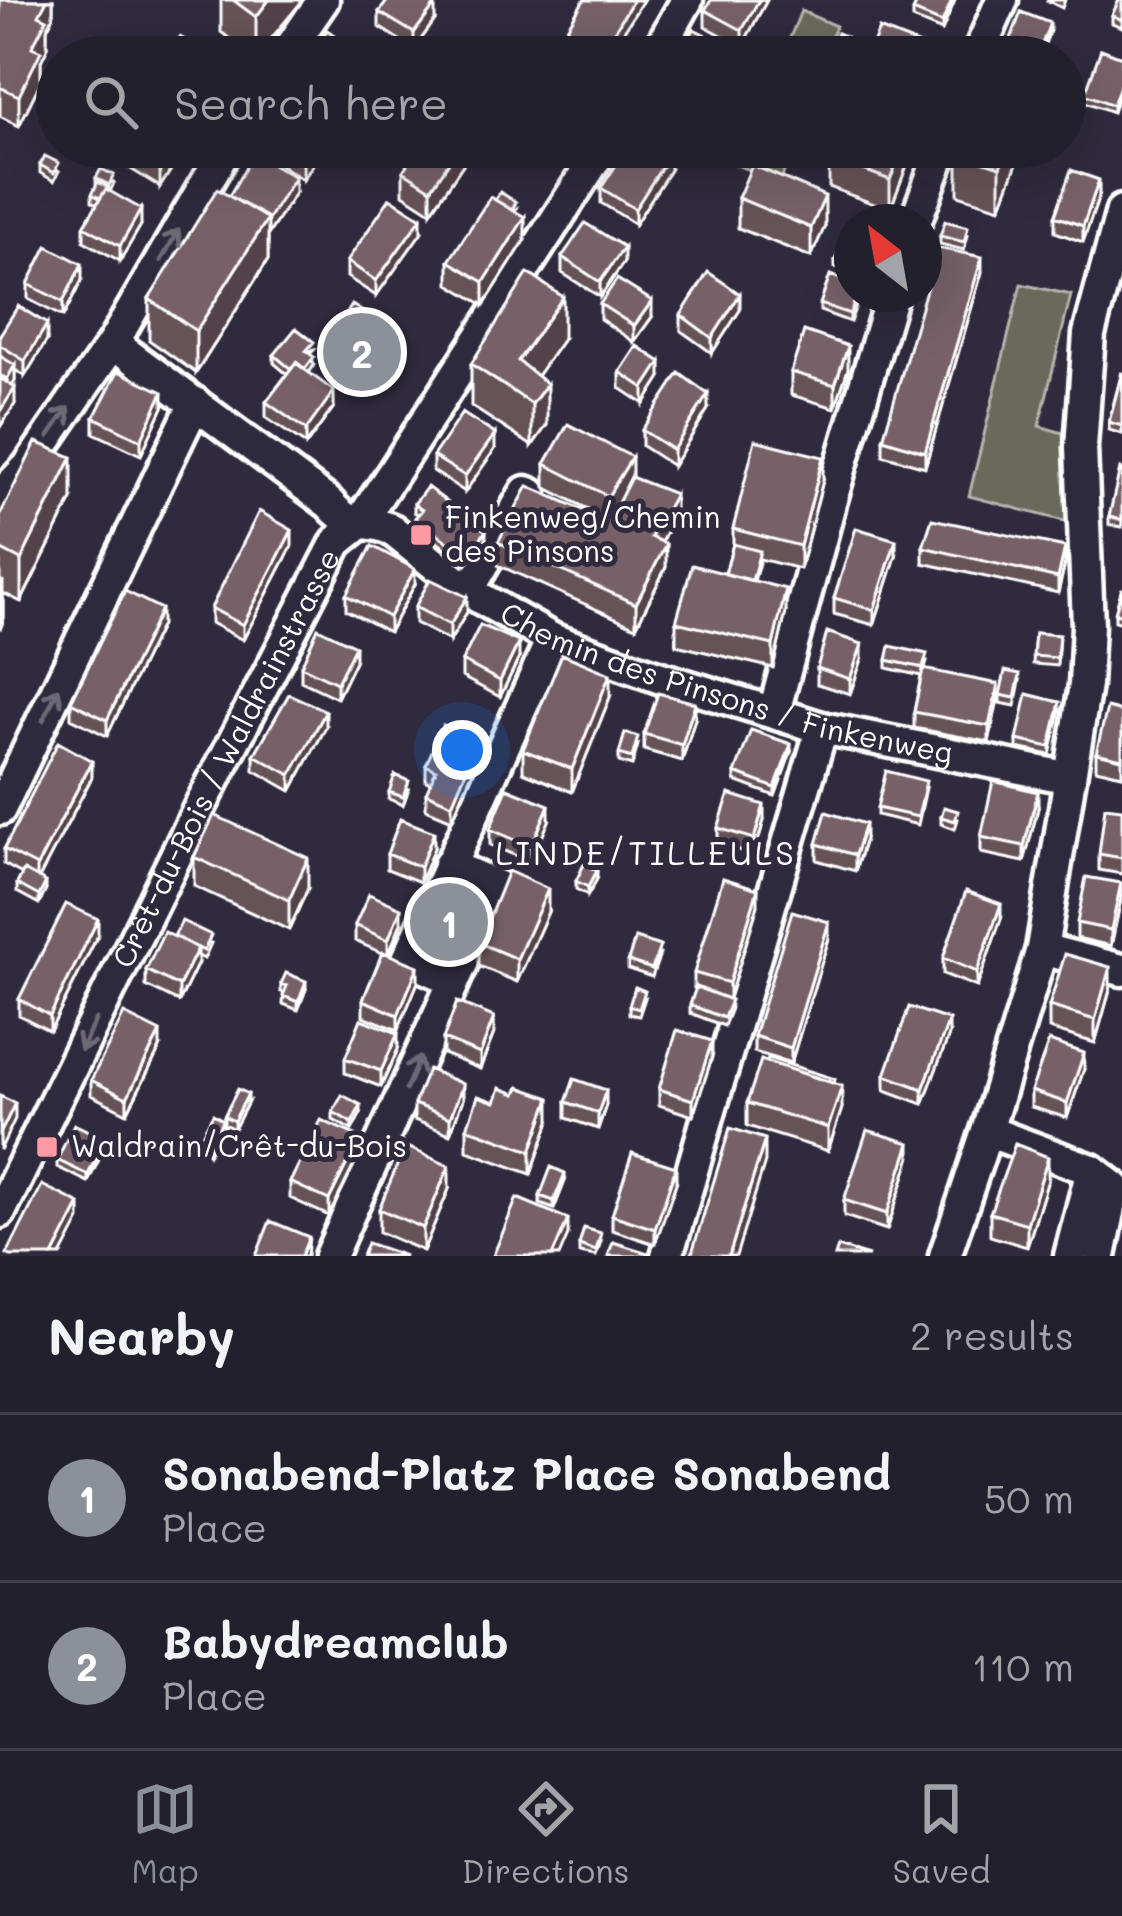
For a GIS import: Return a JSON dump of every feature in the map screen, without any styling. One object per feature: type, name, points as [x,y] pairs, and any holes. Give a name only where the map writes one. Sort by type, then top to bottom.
[{"type":"street","points":[[298,36],[323,0]]},
{"type":"street","points":[[667,36],[687,0]]},
{"type":"street","points":[[986,36],[1002,0]]},
{"type":"street","points":[[0,496],[28,467],[113,343],[215,168]]},
{"type":"street","name":"Crêt-du-Bois / Waldrainstrasse","points":[[0,1212],[337,542],[358,525],[589,168]]},
{"type":"street","points":[[922,204],[935,168]]},
{"type":"street","points":[[944,1256],[1042,949],[1085,685],[1088,625],[1081,447],[1089,334],[1122,211]]},
{"type":"street","points":[[774,712],[887,312]]},
{"type":"street","name":"Chemin des Pinsons / Finkenweg","points":[[113,343],[340,515],[358,525],[380,524],[392,530],[468,591],[552,639],[822,728],[1070,778]]},
{"type":"street","points":[[0,809],[195,403]]},
{"type":"street","points":[[468,591],[526,492],[564,510]]},
{"type":"street","points":[[454,980],[407,959],[552,639]]},
{"type":"street","points":[[667,1256],[822,728]]},
{"type":"street","points":[[330,1256],[496,886],[449,865]]},
{"type":"street","points":[[1042,949],[1122,970]]},
{"type":"street","points":[[987,1131],[1092,1170],[1114,1187],[1100,1256]]},
{"type":"street","points":[[1070,1256],[1092,1170]]},
{"type":"green space","points":[[801,11],[836,26],[832,36],[791,36]]},
{"type":"green space","points":[[744,168],[786,168],[780,182]]},
{"type":"green space","points":[[1021,284],[1071,295],[1039,426],[1063,433],[1068,522],[969,496]]},
{"type":"building","points":[[0,0],[47,0],[39,15],[47,19],[32,47],[36,61],[19,96],[0,87]]},
{"type":"building","points":[[233,0],[269,0],[256,17]]},
{"type":"building","points":[[388,0],[428,0],[435,5],[414,33],[379,12]]},
{"type":"building","points":[[584,0],[633,0],[612,36],[562,36]]},
{"type":"building","points":[[711,0],[759,0],[742,30],[705,10]]},
{"type":"building","points":[[918,0],[952,0],[942,23],[913,11]]},
{"type":"building","points":[[1122,0],[1122,20],[1112,15]]},
{"type":"building","points":[[1021,12],[1050,23],[1045,36],[1012,36]]},
{"type":"building","points":[[1101,49],[1122,57],[1122,80],[1113,105],[1086,91]]},
{"type":"building","points":[[245,168],[280,168],[295,177],[268,219],[229,196]]},
{"type":"building","points":[[405,168],[445,168],[431,189]]},
{"type":"building","points":[[614,168],[661,168],[635,209],[601,188]]},
{"type":"building","points":[[751,168],[825,196],[811,228],[738,198]]},
{"type":"building","points":[[858,168],[895,168],[890,180]]},
{"type":"building","points":[[101,169],[114,175],[109,185],[96,178]]},
{"type":"building","points":[[1071,170],[1099,180],[1083,226],[1055,216]]},
{"type":"building","points":[[98,182],[109,188],[100,198],[92,194]]},
{"type":"building","points":[[106,189],[141,209],[120,246],[84,226]]},
{"type":"building","points":[[217,189],[268,218],[196,331],[149,299]]},
{"type":"building","points":[[500,192],[516,202],[512,210],[495,200]]},
{"type":"building","points":[[490,197],[525,217],[484,282],[449,261]]},
{"type":"building","points":[[390,198],[421,218],[376,281],[347,261]]},
{"type":"building","points":[[945,221],[968,227],[964,242],[942,236]]},
{"type":"building","points":[[585,223],[624,247],[600,282],[562,257]]},
{"type":"building","points":[[47,246],[82,264],[63,302],[28,284]]},
{"type":"building","points":[[942,249],[982,257],[925,452],[883,439],[920,312],[942,312]]},
{"type":"building","points":[[708,272],[740,294],[712,338],[681,315]]},
{"type":"building","points":[[528,273],[563,297],[518,361],[547,384],[532,404],[471,364]]},
{"type":"building","points":[[830,275],[834,276],[834,309],[820,304]]},
{"type":"building","points":[[617,279],[652,301],[634,326],[600,304]]},
{"type":"building","points":[[352,305],[395,332],[371,369],[329,341]]},
{"type":"building","points":[[18,306],[47,324],[25,361],[0,345],[0,335]]},
{"type":"building","points":[[296,328],[314,342],[306,351],[314,357],[305,369],[296,362],[291,369],[274,355]]},
{"type":"building","points":[[804,331],[848,346],[835,385],[791,372]]},
{"type":"building","points":[[637,346],[661,362],[644,388],[620,372]]},
{"type":"building","points":[[0,356],[15,365],[7,379],[0,375]]},
{"type":"building","points":[[296,363],[334,391],[306,430],[266,402]]},
{"type":"building","points":[[118,371],[163,392],[141,440],[94,417]]},
{"type":"building","points":[[1122,372],[1122,426],[1109,422]]},
{"type":"building","points":[[679,373],[708,394],[673,450],[642,430]]},
{"type":"building","points":[[0,378],[15,388],[0,411]]},
{"type":"building","points":[[462,413],[495,434],[465,476],[433,456]]},
{"type":"building","points":[[568,424],[632,457],[608,496],[545,464]]},
{"type":"building","points":[[755,440],[823,457],[800,546],[733,529]]},
{"type":"building","points":[[36,442],[72,457],[21,560],[0,549],[0,515]]},
{"type":"building","points":[[1122,470],[1122,520],[1109,517]]},
{"type":"building","points":[[631,477],[675,494],[651,537],[666,544],[636,604],[498,542],[528,486],[609,521]]},
{"type":"building","points":[[427,487],[486,531],[467,556],[415,518],[422,510],[414,504]]},
{"type":"building","points":[[259,511],[292,530],[243,625],[211,608]]},
{"type":"building","points":[[932,519],[1065,547],[1058,578],[923,547]]},
{"type":"building","points":[[856,528],[896,540],[874,610],[834,598]]},
{"type":"building","points":[[733,544],[760,551],[752,581],[725,574]]},
{"type":"building","points":[[372,546],[415,569],[389,617],[346,595]]},
{"type":"building","points":[[692,565],[786,589],[773,645],[676,622]]},
{"type":"building","points":[[430,579],[467,597],[450,625],[415,607]]},
{"type":"building","points":[[1122,588],[1122,615],[1115,613]]},
{"type":"building","points":[[125,591],[161,609],[107,720],[71,702]]},
{"type":"building","points":[[480,625],[519,642],[500,681],[462,661]]},
{"type":"building","points":[[318,628],[355,646],[337,683],[301,666]]},
{"type":"building","points":[[827,632],[862,644],[850,679],[817,668]]},
{"type":"building","points":[[1035,633],[1059,635],[1057,658],[1033,656]]},
{"type":"building","points":[[890,646],[927,654],[923,668],[887,660]]},
{"type":"building","points":[[562,654],[610,674],[572,769],[523,750]]},
{"type":"building","points":[[923,669],[998,684],[989,726],[914,712]]},
{"type":"building","points":[[1005,671],[1020,674],[1015,698],[1000,695]]},
{"type":"building","points":[[658,693],[695,703],[682,745],[644,734]]},
{"type":"building","points":[[289,694],[326,711],[291,775],[254,755]]},
{"type":"building","points":[[1027,694],[1060,702],[1050,747],[1017,740]]},
{"type":"building","points":[[1107,708],[1122,712],[1122,759],[1096,753]]},
{"type":"building","points":[[443,725],[479,740],[452,804],[426,793],[436,770],[426,765]]},
{"type":"building","points":[[751,730],[791,744],[775,788],[735,773]]},
{"type":"building","points":[[625,733],[638,737],[632,758],[619,754]]},
{"type":"building","points":[[58,742],[92,761],[37,866],[4,849]]},
{"type":"building","points":[[886,771],[926,781],[918,817],[877,808]]},
{"type":"building","points":[[395,775],[409,781],[403,797],[389,792]]},
{"type":"building","points":[[993,781],[1038,792],[1024,846],[981,837]]},
{"type":"building","points":[[507,788],[549,805],[531,847],[490,829]]},
{"type":"building","points":[[729,794],[764,805],[754,839],[718,828]]},
{"type":"building","points":[[944,807],[958,811],[955,821],[941,817]]},
{"type":"building","points":[[1105,807],[1122,809],[1122,858],[1099,854]]},
{"type":"building","points":[[826,812],[865,824],[855,855],[817,844]]},
{"type":"building","points":[[214,815],[308,858],[289,900],[194,857]]},
{"type":"building","points":[[400,819],[434,832],[420,867],[387,854]]},
{"type":"building","points":[[584,864],[597,871],[588,887],[576,881]]},
{"type":"building","points":[[24,870],[46,882],[39,896],[17,884]]},
{"type":"building","points":[[508,871],[548,889],[517,959],[479,943]]},
{"type":"building","points":[[1086,877],[1121,883],[1111,930],[1077,923]]},
{"type":"building","points":[[723,878],[758,889],[729,983],[694,973]]},
{"type":"building","points":[[966,891],[1001,904],[977,972],[943,958]]},
{"type":"building","points":[[369,894],[401,908],[388,940],[355,925]]},
{"type":"building","points":[[66,904],[98,919],[50,1016],[19,999]]},
{"type":"building","points":[[792,911],[829,922],[791,1048],[754,1036]]},
{"type":"building","points":[[182,921],[211,935],[204,951],[174,936]]},
{"type":"building","points":[[164,932],[198,948],[179,986],[146,970]]},
{"type":"building","points":[[635,938],[660,946],[652,969],[628,961]]},
{"type":"building","points":[[383,952],[418,966],[398,1015],[363,1000]]},
{"type":"building","points":[[1065,954],[1110,967],[1095,1020],[1049,1006]]},
{"type":"building","points":[[286,973],[306,981],[298,1002],[283,996]]},
{"type":"building","points":[[635,987],[645,991],[639,1009],[629,1006]]},
{"type":"building","points":[[696,987],[731,1000],[724,1018],[690,1005]]},
{"type":"building","points":[[457,1002],[494,1017],[480,1054],[443,1039]]},
{"type":"building","points":[[909,1007],[949,1020],[923,1089],[885,1075]]},
{"type":"building","points":[[124,1014],[160,1032],[127,1098],[91,1080]]},
{"type":"building","points":[[361,1019],[398,1033],[381,1071],[345,1058]]},
{"type":"building","points":[[677,1030],[712,1041],[693,1100],[659,1089]]},
{"type":"building","points":[[1049,1041],[1084,1053],[1067,1103],[1031,1091]]},
{"type":"building","points":[[768,1058],[835,1079],[834,1083],[767,1062]]},
{"type":"building","points":[[761,1060],[842,1086],[828,1128],[747,1103]]},
{"type":"building","points":[[428,1069],[463,1084],[450,1118],[414,1104]]},
{"type":"building","points":[[574,1079],[606,1090],[598,1113],[566,1102]]},
{"type":"building","points":[[519,1087],[550,1098],[531,1151],[467,1128],[478,1096],[495,1102],[500,1088],[516,1094]]},
{"type":"building","points":[[238,1089],[248,1094],[234,1121],[224,1116]]},
{"type":"building","points":[[342,1095],[361,1105],[352,1123],[333,1112]]},
{"type":"building","points":[[0,1096],[15,1103],[0,1134]]},
{"type":"building","points":[[213,1114],[223,1120],[209,1145],[199,1140]]},
{"type":"building","points":[[321,1120],[360,1137],[329,1200],[290,1182]]},
{"type":"building","points":[[74,1124],[105,1139],[88,1175],[57,1160]]},
{"type":"building","points":[[730,1128],[765,1139],[729,1256],[691,1256]]},
{"type":"building","points":[[867,1130],[910,1143],[887,1214],[844,1200]]},
{"type":"building","points":[[1015,1144],[1048,1157],[1027,1224],[990,1213]]},
{"type":"building","points":[[405,1146],[449,1166],[423,1228],[379,1209]]},
{"type":"building","points":[[632,1153],[676,1167],[655,1229],[612,1215]]},
{"type":"building","points":[[551,1167],[565,1173],[554,1201],[540,1196]]},
{"type":"building","points":[[42,1185],[80,1204],[53,1256],[11,1256],[7,1254]]},
{"type":"building","points":[[517,1198],[568,1219],[552,1256],[493,1256]]},
{"type":"building","points":[[270,1221],[309,1237],[301,1256],[256,1256]]},
{"type":"building","points":[[584,1228],[601,1233],[596,1251],[579,1245]]},
{"type":"building","points":[[613,1242],[648,1253],[647,1256],[608,1256]]},
{"type":"building","points":[[367,1243],[405,1256],[362,1256]]},
{"type":"building","points":[[838,1247],[869,1256],[835,1256]]},
{"type":"place","name":"Babydreamclub","points":[[362,352]]},
{"type":"place","name":"Finkenweg/Chemin des Pinsons","points":[[421,535]]},
{"type":"place","name":"Sonabend-Platz Place Sonabend","points":[[449,922]]},
{"type":"place","name":"Waldrain/Crêt-du-Bois","points":[[47,1147]]},
{"type":"district","name":"LINDE/TILLEULS","points":[[646,853]]}]
